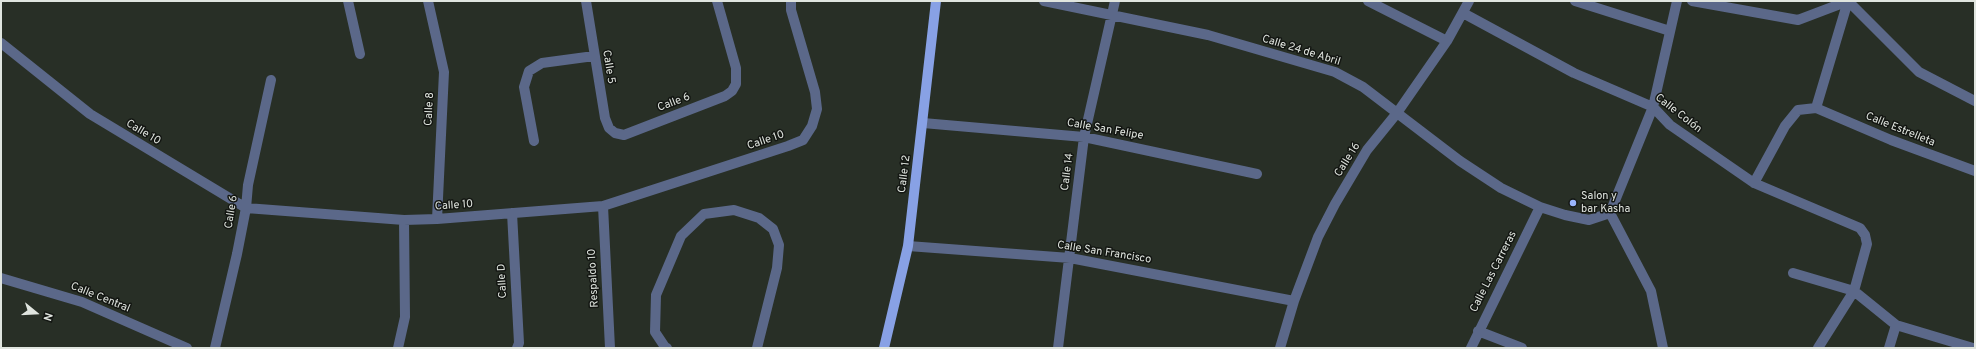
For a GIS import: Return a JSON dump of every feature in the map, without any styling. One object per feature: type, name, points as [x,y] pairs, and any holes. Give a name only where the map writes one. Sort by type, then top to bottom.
[{"type":"main road","name":"Calle 12","points":[[884,348],[908,246],[936,1]]},
{"type":"street","points":[[348,1],[360,54]]},
{"type":"street","name":"Calle 8","points":[[428,1],[444,72],[437,219]]},
{"type":"street","name":"Calle 5","points":[[586,1],[605,118],[609,128],[615,133]]},
{"type":"street","name":"Calle 6","points":[[615,133],[624,135],[725,96],[732,91],[736,84],[736,68],[717,1]]},
{"type":"street","name":"Calle 10","points":[[1,43],[90,114],[246,208],[404,220],[437,219],[603,206],[803,140],[812,126],[817,109],[815,92],[791,10],[790,1]]},
{"type":"street","name":"Calle 24 de Abril","points":[[1044,1],[1208,35],[1335,72],[1363,87],[1460,161],[1501,188],[1540,207],[1589,220],[1610,213]]},
{"type":"street","name":"Calle 14","points":[[1058,348],[1084,137],[1115,1]]},
{"type":"street","points":[[1368,1],[1447,41]]},
{"type":"street","name":"Calle 16","points":[[1280,348],[1294,301],[1318,237],[1335,204],[1367,150],[1397,113],[1447,41],[1469,1]]},
{"type":"street","points":[[1575,1],[1670,31]]},
{"type":"street","points":[[1663,348],[1651,291],[1610,213],[1653,107],[1677,1]]},
{"type":"street","points":[[1692,1],[1798,20],[1848,1]]},
{"type":"street","points":[[1848,1],[1920,72],[1975,100]]},
{"type":"street","points":[[1754,183],[1785,126],[1798,110],[1816,108],[1848,1]]},
{"type":"street","name":"Calle Colón","points":[[1463,13],[1574,73],[1653,107],[1670,125],[1754,183],[1860,228],[1865,235],[1867,244],[1854,291]]},
{"type":"street","points":[[534,141],[524,87],[529,71],[542,63],[594,56]]},
{"type":"street","name":"Calle 6","points":[[216,348],[246,208],[248,185],[271,80]]},
{"type":"street","name":"Calle Estrelleta","points":[[1816,108],[1891,140],[1975,171]]},
{"type":"street","name":"Calle San Felipe","points":[[923,123],[1084,137],[1257,174]]},
{"type":"street","name":"Respaldo 10","points":[[603,206],[610,348]]},
{"type":"street","name":"Calle Las Carreras","points":[[1471,348],[1540,207]]},
{"type":"street","points":[[667,348],[655,332],[656,295],[681,236],[704,214],[734,210],[759,218],[773,229],[779,245],[777,268],[757,348]]},
{"type":"street","name":"Calle D","points":[[512,213],[519,344],[517,348]]},
{"type":"street","points":[[398,348],[405,317],[404,220]]},
{"type":"street","name":"Calle San Francisco","points":[[908,246],[1070,258],[1202,282],[1294,301]]},
{"type":"street","points":[[1793,273],[1854,291],[1896,325],[1973,348],[1975,344]]},
{"type":"street","name":"Calle Central","points":[[1,278],[82,302],[187,348]]},
{"type":"street","points":[[1818,348],[1854,291]]},
{"type":"street","points":[[1889,348],[1896,325]]},
{"type":"street","points":[[1478,331],[1522,348]]},
{"type":"place","name":"Salon y bar Kasha","points":[[1573,203]]}]
